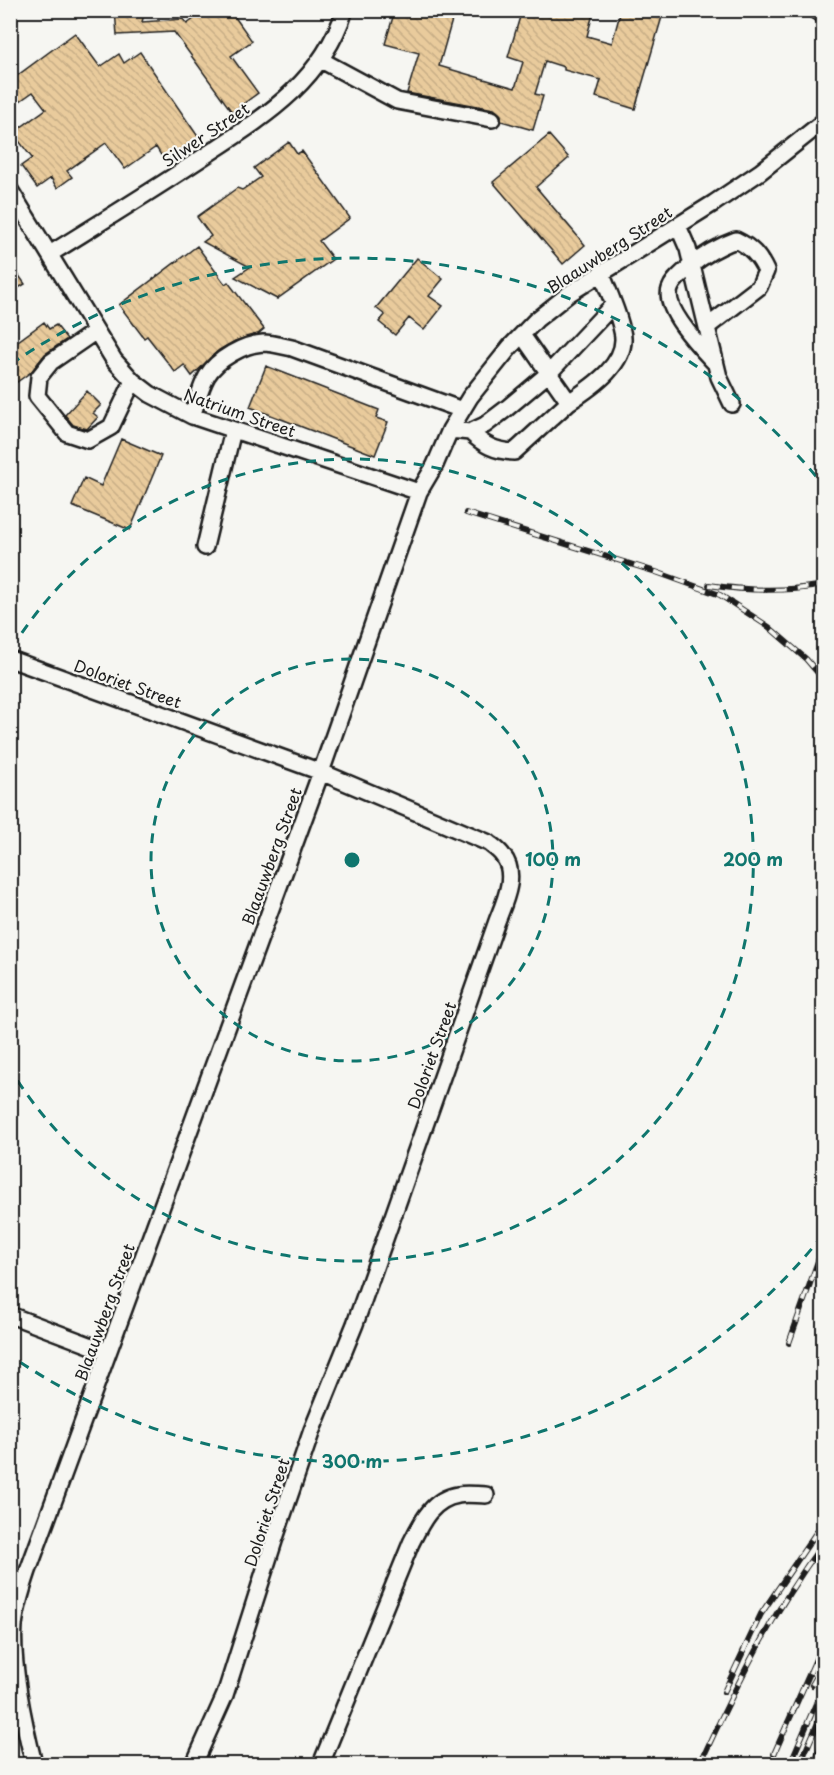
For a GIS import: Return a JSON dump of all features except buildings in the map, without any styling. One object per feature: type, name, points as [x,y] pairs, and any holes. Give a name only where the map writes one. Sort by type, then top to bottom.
[{"type":"street","name":"Silwer Street","points":[[50,254],[166,182],[286,100],[321,60],[331,44],[345,10]]},
{"type":"street","points":[[815,10],[824,16]]},
{"type":"street","points":[[321,60],[397,101],[492,119]]},
{"type":"street","name":"Blaauwberg Street","points":[[34,1764],[20,1702],[14,1647],[20,1595],[39,1537],[321,772],[419,492],[462,410],[492,368],[522,334],[570,292],[678,226],[760,172],[824,121]]},
{"type":"street","name":"Natrium Street","points":[[10,190],[114,360],[133,381],[166,405],[192,416],[419,492]]},
{"type":"street","points":[[678,226],[688,249],[714,362],[732,404]]},
{"type":"street","points":[[707,327],[759,287],[766,271],[761,259],[747,245],[736,240],[723,244],[692,265],[669,290],[669,300],[680,320],[714,362]]},
{"type":"street","points":[[470,432],[486,446],[499,451],[514,452],[569,402],[608,371],[621,351],[622,331],[601,272]]},
{"type":"street","points":[[450,430],[470,432],[485,425],[549,374],[613,304]]},
{"type":"street","points":[[96,331],[51,362],[39,377],[37,396],[67,433],[88,440],[111,427],[133,381]]},
{"type":"street","points":[[522,334],[569,402]]},
{"type":"street","points":[[192,416],[212,368],[231,354],[248,346],[262,343],[292,348],[462,410]]},
{"type":"street","points":[[205,547],[233,430]]},
{"type":"street","name":"Doloriet Street","points":[[10,659],[321,772],[489,843],[505,857],[509,869],[509,887],[356,1324],[308,1441],[225,1695],[194,1764]]},
{"type":"street","points":[[10,1316],[108,1352]]},
{"type":"street","points":[[321,1764],[423,1517],[438,1503],[456,1495],[486,1495]]},
{"type":"railway","points":[[466,513],[656,572],[720,595],[769,627],[806,659],[824,680]]},
{"type":"railway","points":[[709,585],[766,590],[824,585]]},
{"type":"railway","points":[[789,1343],[824,1244]]},
{"type":"railway","points":[[724,1692],[761,1614],[824,1521]]},
{"type":"railway","points":[[700,1764],[756,1650],[788,1595],[824,1542]]},
{"type":"railway","points":[[774,1754],[824,1641]]},
{"type":"railway","points":[[812,1685],[824,1664]]},
{"type":"railway","points":[[790,1764],[824,1685]]},
{"type":"railway","points":[[800,1764],[824,1709]]},
{"type":"railway","points":[[815,1764],[824,1736]]}]
